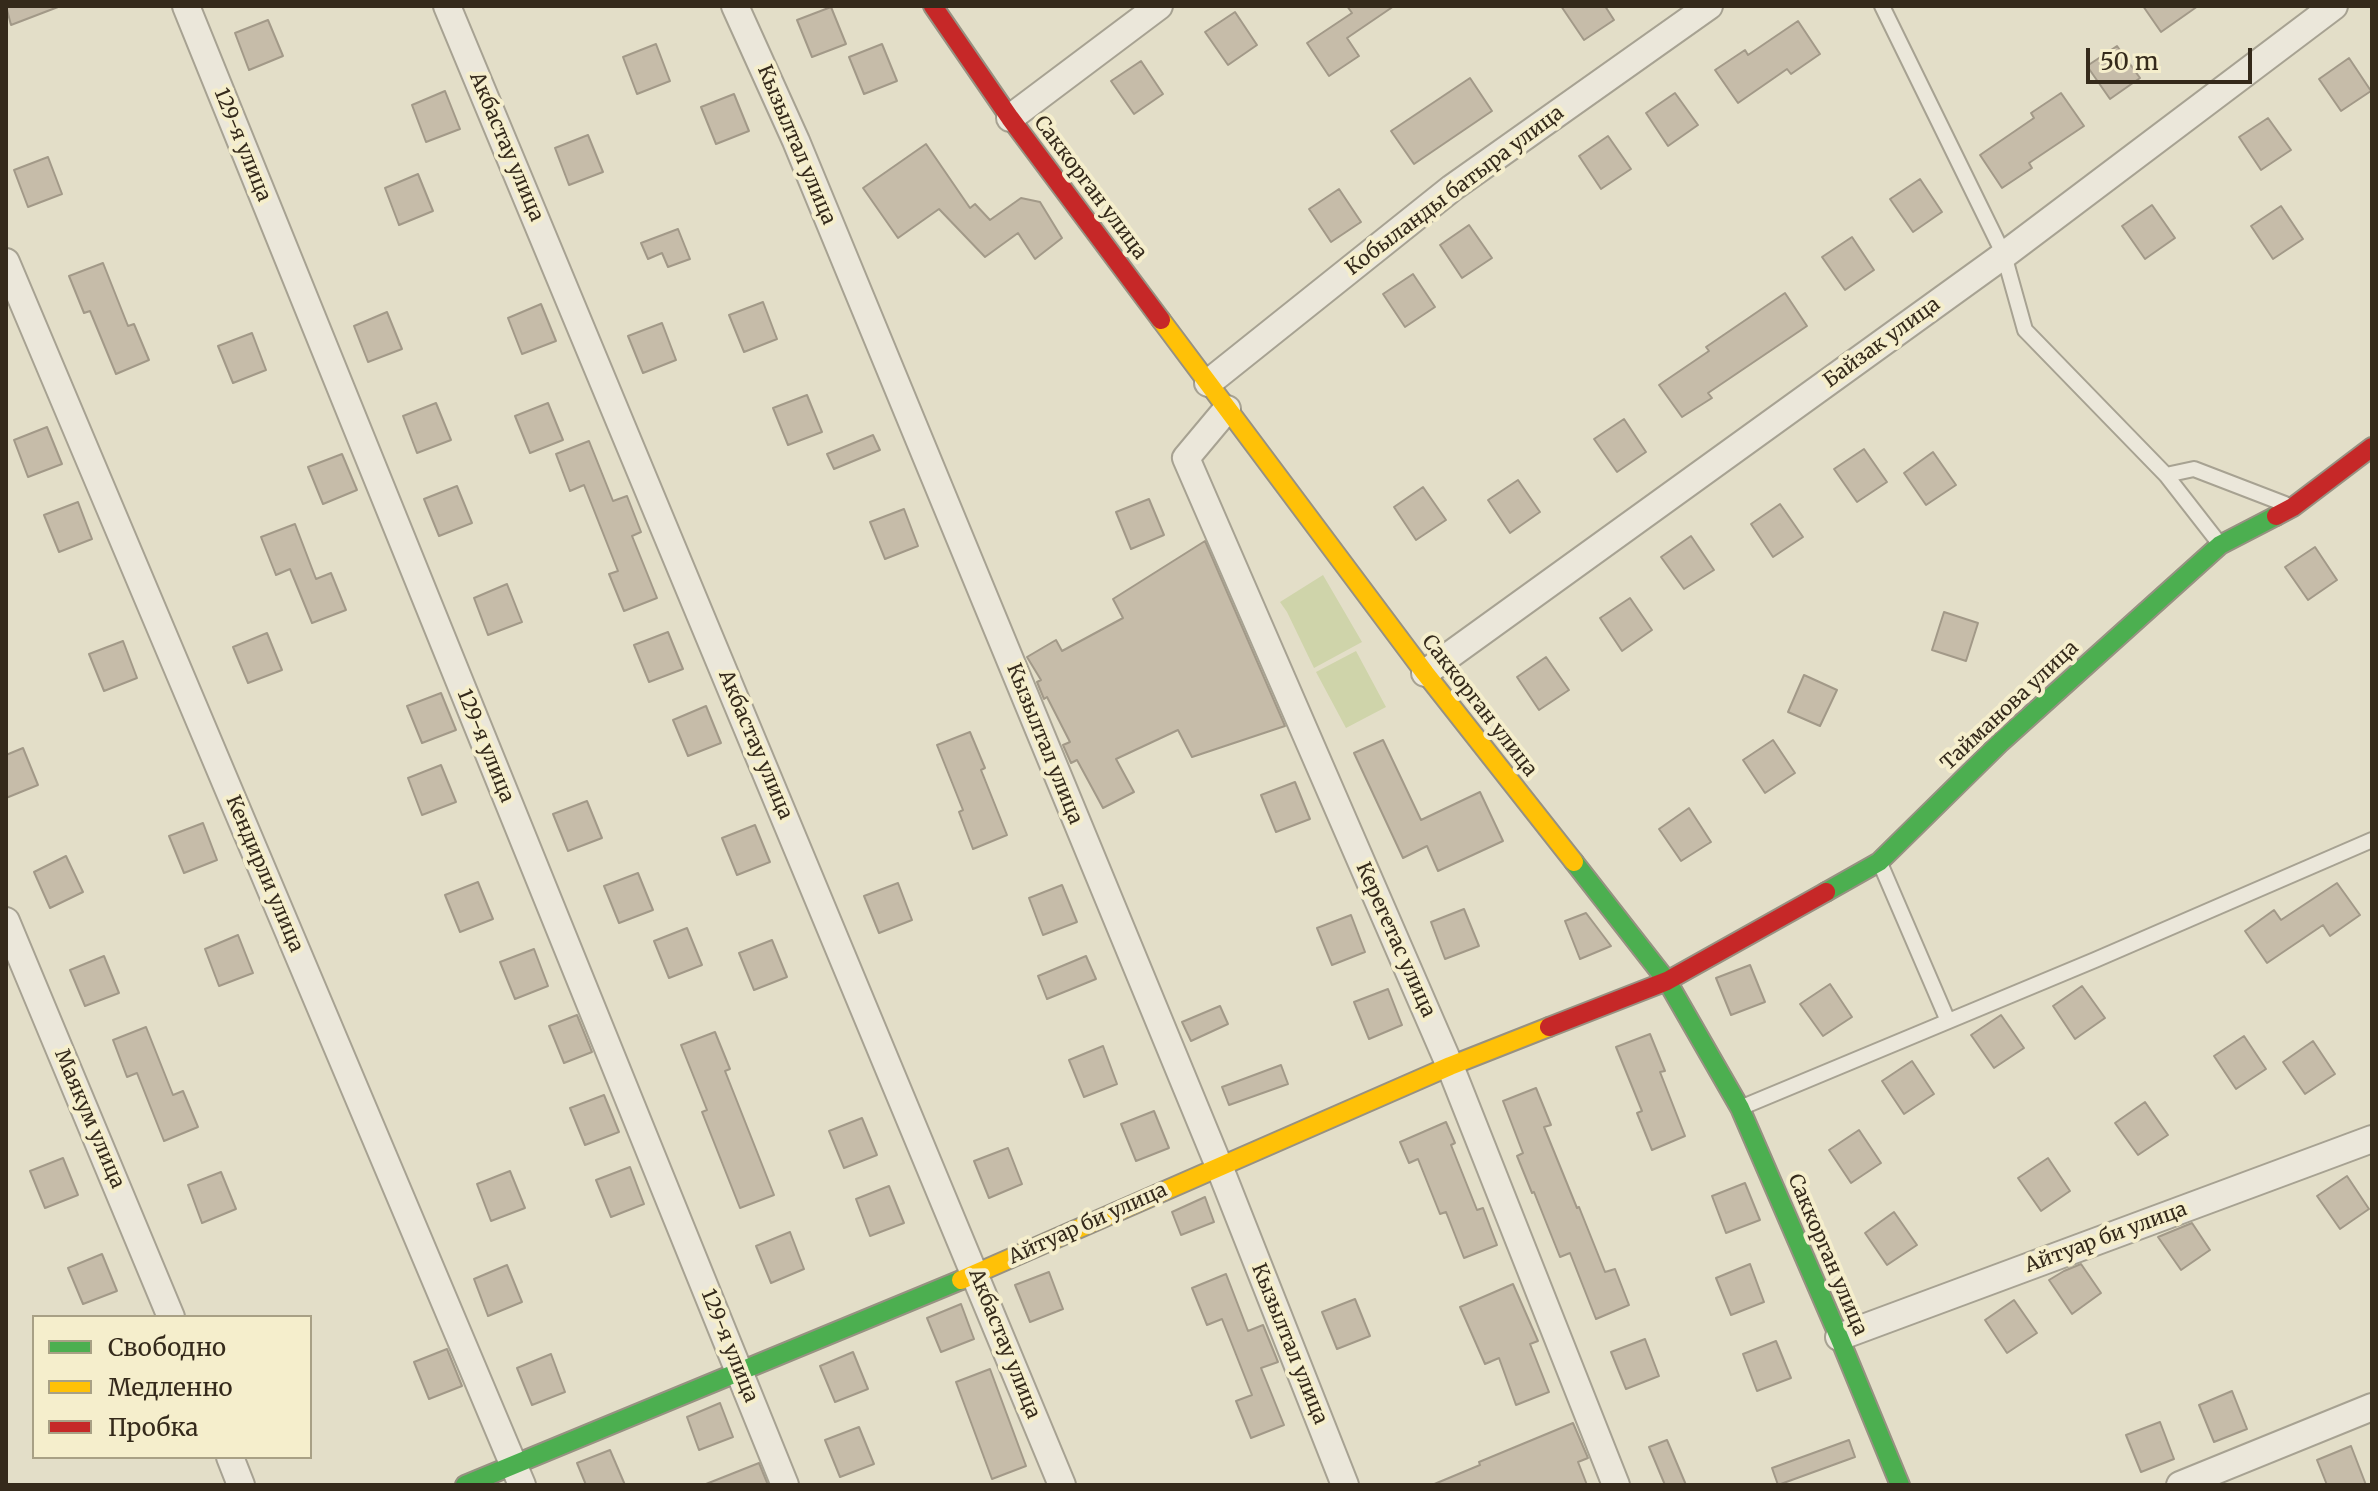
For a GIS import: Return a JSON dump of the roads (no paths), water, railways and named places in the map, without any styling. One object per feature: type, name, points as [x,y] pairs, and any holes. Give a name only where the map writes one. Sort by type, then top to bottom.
[{"type":"street","name":"129-я улица","points":[[186,6],[785,1485]]},
{"type":"street","name":"Акбастау улица","points":[[447,6],[1062,1485]]},
{"type":"street","name":"Кызылтал улица","points":[[735,6],[796,141],[1219,1166],[1345,1485]]},
{"type":"street","name":"Саккорган улица","points":[[933,6],[1010,118],[1425,673],[1667,981],[1740,1108],[1900,1485]]},
{"type":"street","points":[[1010,118],[1159,6]]},
{"type":"street","name":"Кобыланды батыра улица","points":[[1208,383],[1452,188],[1709,6]]},
{"type":"street","name":"Байзак улица","points":[[1425,673],[2004,255],[2334,6]]},
{"type":"street","name":"Кендирли улица","points":[[6,262],[518,1476]]},
{"type":"street","name":"Керегетас улица","points":[[1227,409],[1186,458],[1450,1066],[1616,1485]]},
{"type":"street","name":"Тайманова улица","points":[[1667,981],[1879,862],[2001,742],[2220,545],[2293,507],[2372,447]]},
{"type":"street","name":"Маякум улица","points":[[6,921],[170,1315]]},
{"type":"street","name":"Айтуар би улица","points":[[465,1485],[518,1476],[739,1373],[975,1274],[1450,1066],[1667,981]]},
{"type":"street","name":"Айтуар би улица","points":[[1839,1337],[2372,1139]]},
{"type":"street","points":[[2180,1485],[2372,1407]]},
{"type":"street","points":[[231,1459],[241,1485]]},
{"type":"lane","points":[[1882,6],[2004,255],[2025,330],[2166,475],[2220,545]]},
{"type":"lane","points":[[2166,475],[2194,469],[2293,507]]},
{"type":"lane","points":[[1740,1108],[2110,954],[2372,840]]},
{"type":"lane","points":[[1879,862],[1948,1021]]}]
